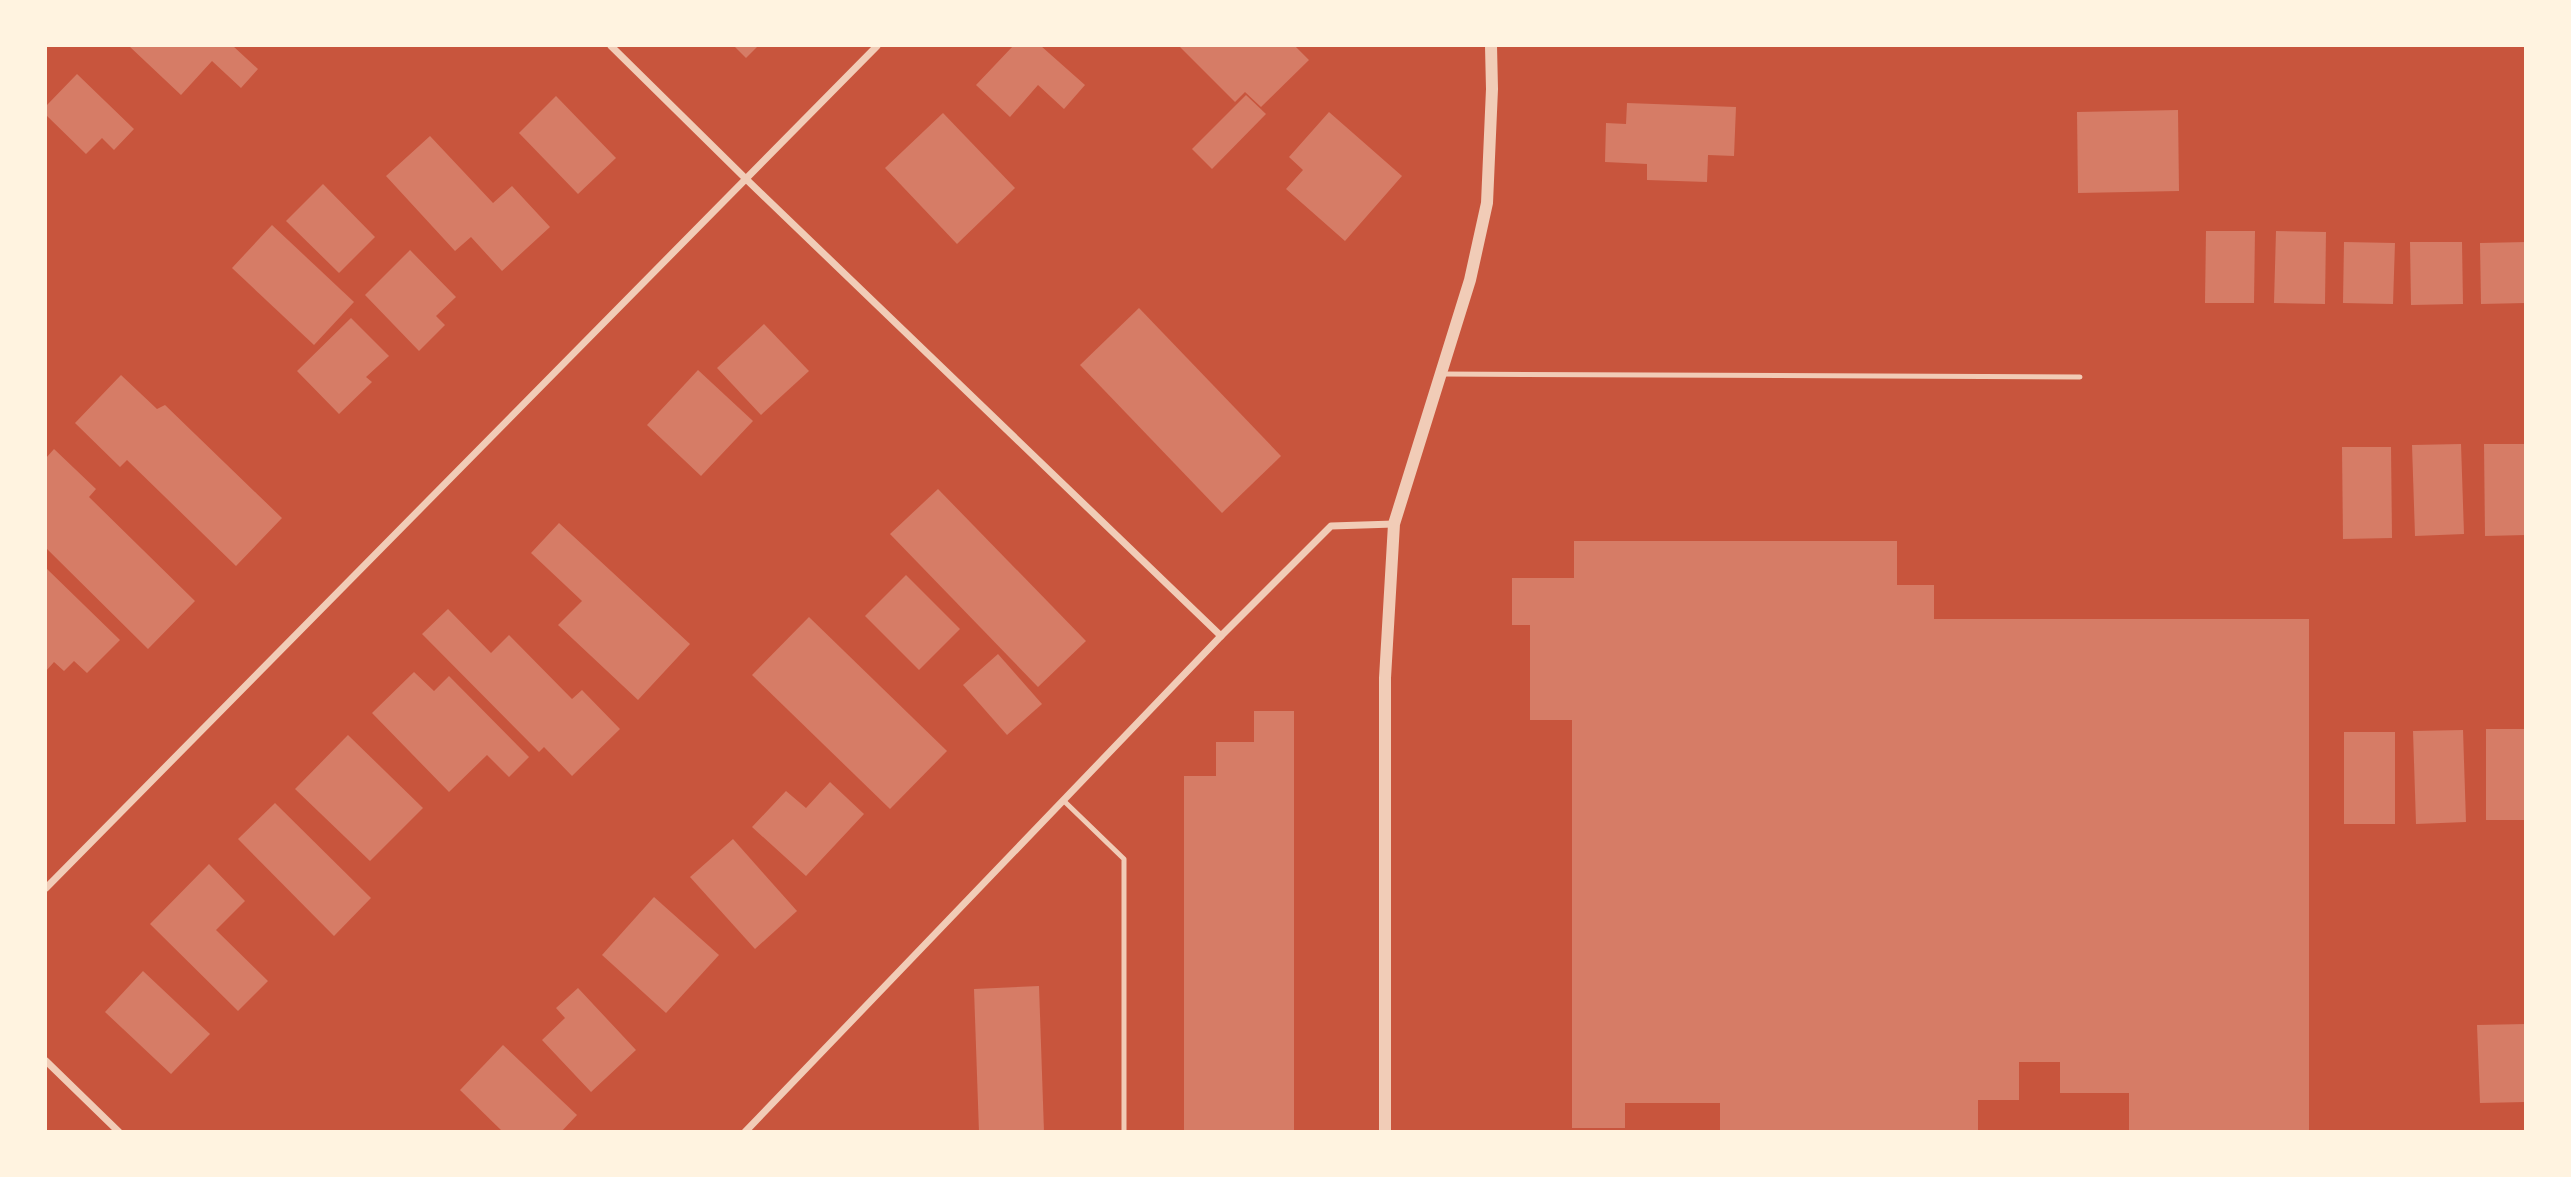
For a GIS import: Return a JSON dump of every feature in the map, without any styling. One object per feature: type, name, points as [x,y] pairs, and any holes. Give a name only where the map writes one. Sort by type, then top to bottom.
[{"type":"street","points":[[611,46],[1221,636]]},
{"type":"street","points":[[46,888],[877,46]]},
{"type":"street","points":[[1385,1132],[1385,678],[1394,524],[1470,280],[1488,203],[1491,46]]},
{"type":"street","points":[[745,1132],[1221,636],[1331,526],[1394,524]]},
{"type":"street","points":[[46,1061],[119,1132]]},
{"type":"lane","points":[[1439,374],[2080,377]]},
{"type":"lane","points":[[1064,801],[1124,859],[1124,1132]]},
{"type":"building","points":[[129,46],[233,46],[258,69],[241,88],[212,61],[181,95]]},
{"type":"building","points":[[734,46],[758,46],[746,58]]},
{"type":"building","points":[[1013,46],[1041,46],[1085,85],[1064,109],[1038,85],[1010,117],[976,85]]},
{"type":"building","points":[[1179,46],[1295,46],[1309,60],[1261,107],[1245,92],[1235,102]]},
{"type":"building","points":[[77,74],[134,129],[114,150],[102,138],[86,154],[46,115],[46,106]]},
{"type":"building","points":[[1246,95],[1266,114],[1212,169],[1192,149]]},
{"type":"building","points":[[556,96],[616,158],[578,194],[519,133]]},
{"type":"building","points":[[1627,103],[1736,107],[1734,156],[1708,155],[1707,182],[1647,180],[1647,164],[1605,162],[1606,123],[1626,124]]},
{"type":"building","points":[[2178,110],[2179,191],[2078,193],[2077,112]]},
{"type":"building","points":[[1329,112],[1402,176],[1345,241],[1286,189],[1303,170],[1289,157]]},
{"type":"building","points":[[943,113],[1015,188],[957,244],[885,168]]},
{"type":"building","points":[[430,136],[493,203],[512,186],[550,227],[502,271],[471,237],[455,251],[386,176]]},
{"type":"building","points":[[323,184],[375,237],[339,273],[286,221]]},
{"type":"building","points":[[272,225],[354,302],[314,345],[232,268]]},
{"type":"building","points":[[2206,231],[2255,231],[2254,303],[2205,303]]},
{"type":"building","points":[[2276,231],[2326,232],[2325,304],[2274,303]]},
{"type":"building","points":[[2344,242],[2395,243],[2393,304],[2343,303]]},
{"type":"building","points":[[2410,242],[2462,242],[2463,304],[2411,305]]},
{"type":"building","points":[[2526,242],[2526,303],[2481,304],[2480,243]]},
{"type":"building","points":[[410,250],[456,297],[436,316],[445,325],[419,351],[365,295]]},
{"type":"building","points":[[1139,308],[1281,456],[1222,513],[1080,365]]},
{"type":"building","points":[[351,318],[389,356],[366,377],[372,382],[339,414],[297,371]]},
{"type":"building","points":[[764,324],[809,371],[761,415],[717,368]]},
{"type":"building","points":[[698,370],[753,421],[701,476],[647,425]]},
{"type":"building","points":[[121,375],[157,409],[165,405],[282,518],[236,566],[127,460],[120,467],[75,423]]},
{"type":"building","points":[[2461,444],[2464,534],[2415,536],[2412,445]]},
{"type":"building","points":[[2484,444],[2526,444],[2526,535],[2485,536]]},
{"type":"building","points":[[2342,447],[2391,447],[2392,538],[2343,539]]},
{"type":"building","points":[[54,449],[96,489],[89,497],[195,601],[148,649],[46,548],[46,458]]},
{"type":"building","points":[[938,489],[1086,641],[1038,687],[890,534]]},
{"type":"building","points":[[559,523],[690,644],[638,700],[558,625],[582,601],[531,553]]},
{"type":"building","points":[[1574,541],[1897,541],[1897,585],[1934,585],[1934,619],[2309,619],[2309,1132],[2129,1132],[2129,1093],[2060,1093],[2060,1062],[2019,1062],[2019,1100],[1978,1100],[1978,1132],[1720,1132],[1720,1103],[1625,1103],[1625,1128],[1572,1128],[1572,720],[1530,720],[1530,625],[1512,625],[1512,578],[1574,578]]},
{"type":"building","points":[[46,568],[120,640],[87,673],[74,661],[64,671],[54,662],[46,671]]},
{"type":"building","points":[[906,575],[960,629],[919,670],[865,616]]},
{"type":"building","points":[[448,609],[491,653],[509,635],[572,699],[582,690],[620,729],[572,776],[544,747],[539,752],[422,634]]},
{"type":"building","points":[[809,617],[947,751],[890,809],[752,675]]},
{"type":"building","points":[[998,654],[1042,704],[1007,735],[963,685]]},
{"type":"building","points":[[414,672],[434,691],[449,676],[529,757],[509,777],[487,755],[449,792],[372,713]]},
{"type":"building","points":[[1254,711],[1294,711],[1294,1132],[1184,1132],[1184,776],[1216,776],[1216,742],[1254,742]]},
{"type":"building","points":[[2486,729],[2526,729],[2526,820],[2486,820]]},
{"type":"building","points":[[2463,730],[2466,822],[2416,824],[2413,731]]},
{"type":"building","points":[[2344,732],[2395,732],[2395,824],[2344,824]]},
{"type":"building","points":[[348,735],[423,808],[370,861],[295,789]]},
{"type":"building","points":[[830,782],[864,814],[806,876],[752,827],[786,791],[806,808]]},
{"type":"building","points":[[275,803],[371,898],[334,936],[238,839]]},
{"type":"building","points":[[733,839],[797,911],[755,949],[690,877]]},
{"type":"building","points":[[209,864],[245,901],[216,930],[268,981],[238,1011],[150,924]]},
{"type":"building","points":[[654,897],[719,955],[666,1013],[602,955]]},
{"type":"building","points":[[143,971],[210,1034],[171,1074],[105,1012]]},
{"type":"building","points":[[1039,986],[1044,1132],[979,1132],[974,989]]},
{"type":"building","points":[[578,988],[636,1050],[591,1092],[542,1040],[565,1018],[556,1008]]},
{"type":"building","points":[[2526,1024],[2526,1102],[2480,1103],[2477,1025]]},
{"type":"building","points":[[503,1045],[577,1115],[561,1132],[503,1132],[460,1090]]}]
